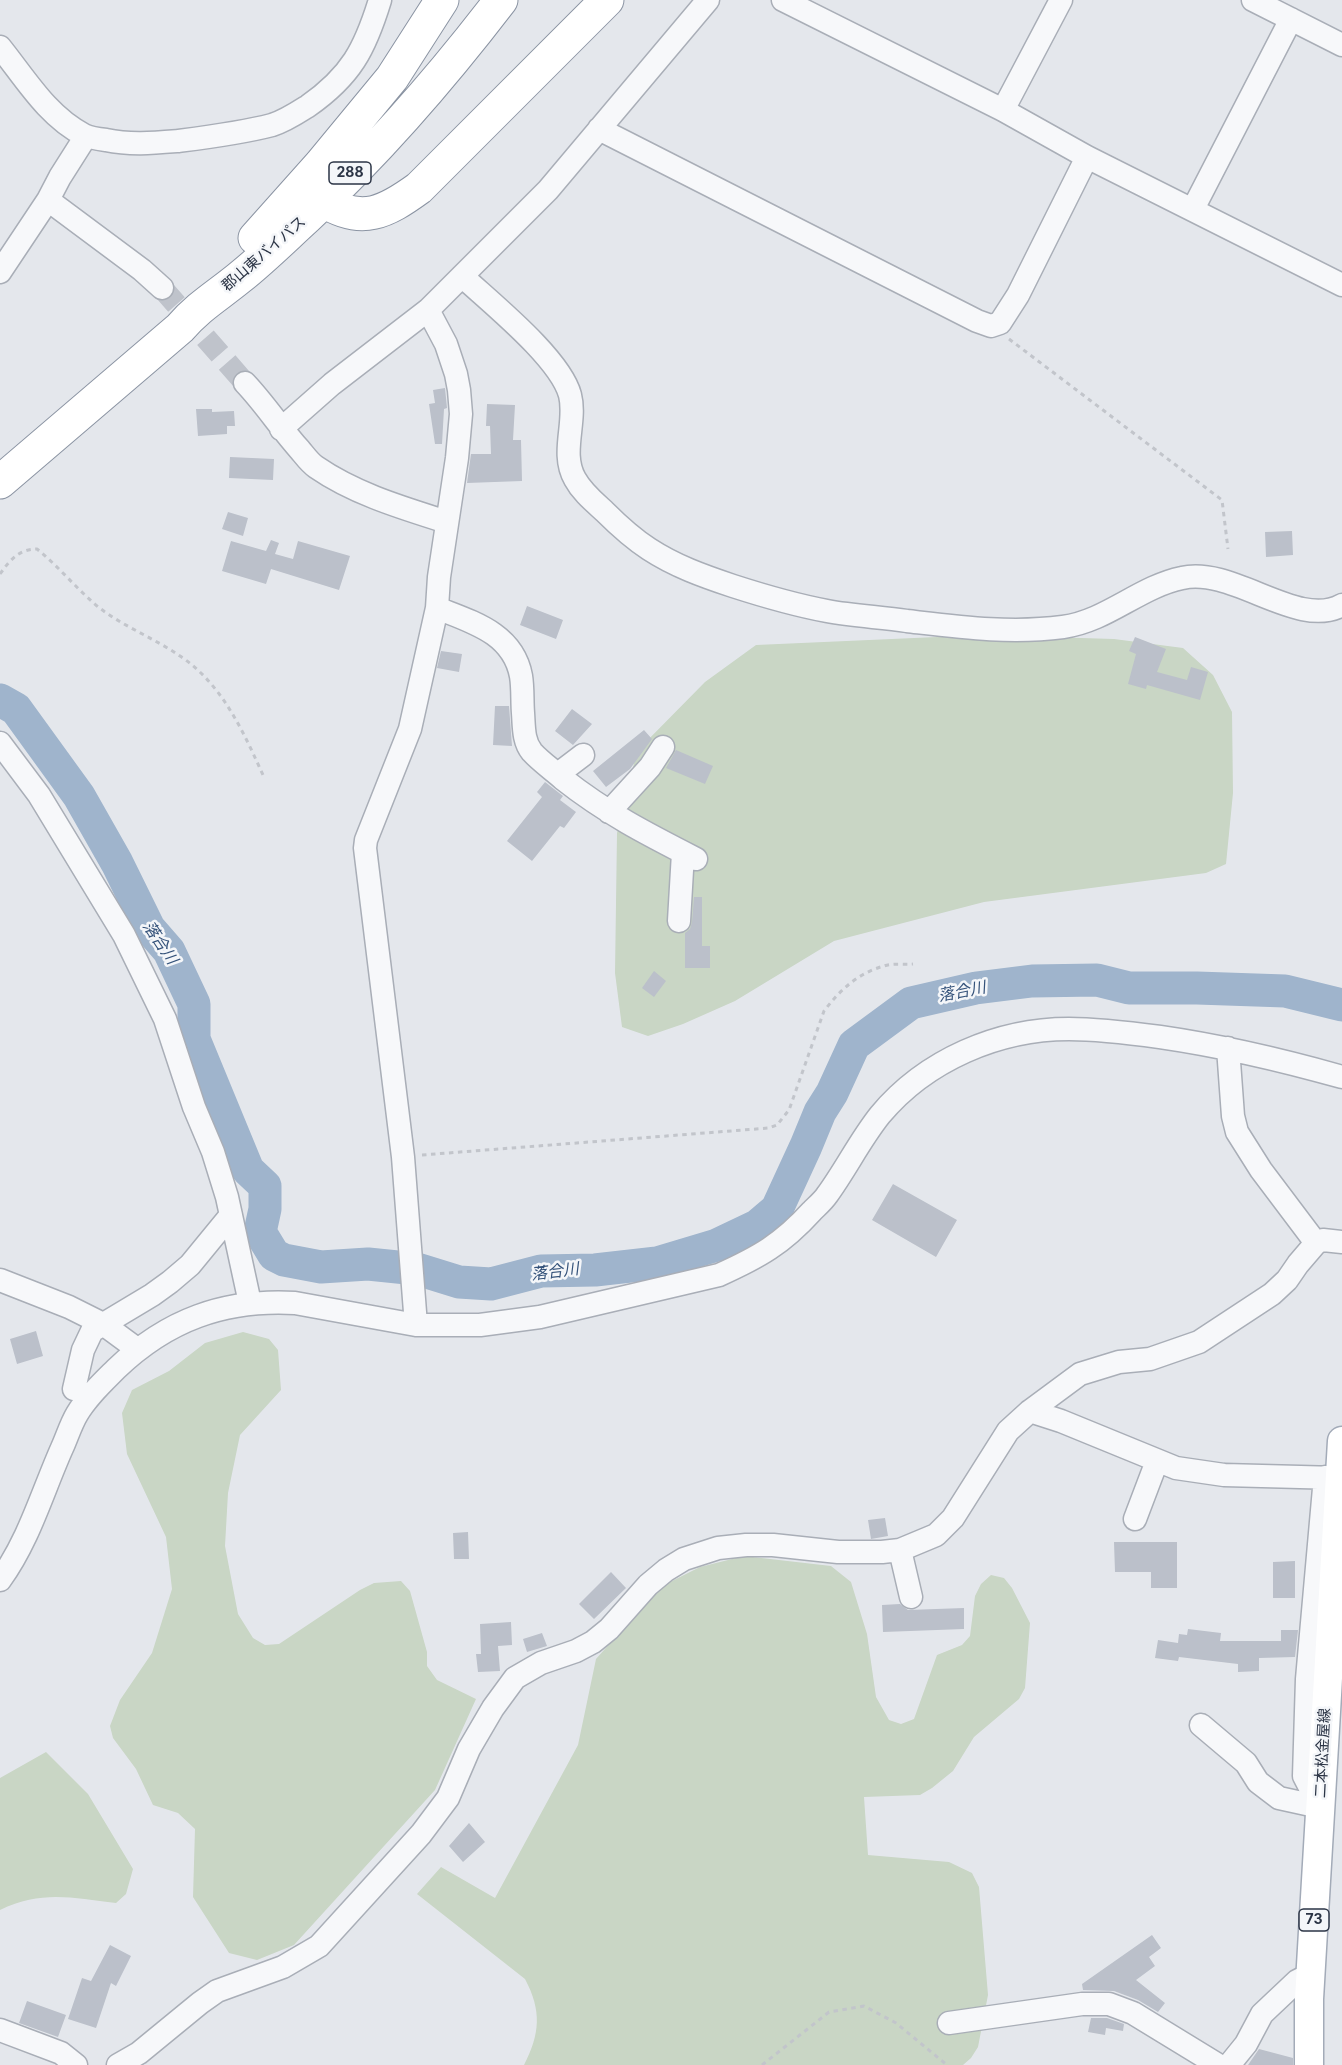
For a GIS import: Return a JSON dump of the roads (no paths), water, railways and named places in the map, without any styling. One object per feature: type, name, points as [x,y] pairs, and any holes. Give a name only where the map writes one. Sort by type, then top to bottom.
[{"type":"highway","points":[[188,319],[233,262],[321,164],[386,85],[442,0]]},
{"type":"highway","name":"郡山東バイパス","points":[[0,482],[188,319],[240,278],[324,201],[397,125],[464,49],[501,0]]},
{"type":"highway","points":[[324,201],[346,212],[366,214],[387,209],[398,203],[427,180],[607,0]]},
{"type":"main road","name":"二本松金屋線","points":[[1309,2065],[1308,2024],[1320,1807],[1332,1477],[1342,1441]]},
{"type":"street","points":[[0,47],[47,108],[67,125],[86,136],[127,144],[150,144],[202,138],[274,124],[297,113],[328,92],[350,69],[369,32],[380,0]]},
{"type":"street","points":[[280,429],[332,384],[428,310],[548,190],[708,0]]},
{"type":"street","points":[[783,0],[1004,110],[1087,157],[1342,285]]},
{"type":"street","points":[[1004,110],[1061,0]]},
{"type":"street","points":[[1253,0],[1342,45]]},
{"type":"street","points":[[1193,209],[1291,19]]},
{"type":"street","points":[[599,129],[977,321],[991,326],[1000,323],[1018,295],[1087,157]]},
{"type":"street","points":[[0,272],[48,200],[86,136]]},
{"type":"street","points":[[48,200],[142,270],[162,288]]},
{"type":"street","points":[[462,276],[525,334],[559,372],[570,394],[572,413],[568,445],[573,477],[586,495],[623,530],[648,549],[676,565],[701,575],[775,599],[827,611],[1018,632],[1066,627],[1116,609],[1155,586],[1183,577],[1214,579],[1305,610],[1333,610],[1342,605]]},
{"type":"street","points":[[416,1325],[403,1157],[365,848],[366,840],[410,729],[437,608],[447,522],[458,458],[461,414],[459,390],[446,344],[428,310]]},
{"type":"street","points":[[245,383],[260,399],[280,429],[315,466],[345,483],[396,505],[447,522]]},
{"type":"street","points":[[437,608],[485,627],[496,635],[517,663],[521,677],[525,738],[531,751],[609,812],[634,828],[689,856],[679,921]]},
{"type":"street","points":[[0,743],[39,795],[124,935],[165,1019],[194,1107],[213,1152],[231,1215],[250,1303]]},
{"type":"street","points":[[609,812],[650,767],[663,747]]},
{"type":"street","points":[[558,774],[583,755]]},
{"type":"street","points":[[0,1580],[28,1532],[76,1415],[90,1395],[137,1349],[169,1328],[213,1310],[250,1303],[295,1303],[416,1325],[480,1325],[540,1317],[719,1275],[776,1246],[797,1228],[826,1196],[881,1115],[923,1075],[948,1059],[977,1046],[1037,1031],[1069,1029],[1134,1033],[1228,1048],[1342,1077]]},
{"type":"street","points":[[1228,1048],[1233,1116],[1237,1131],[1261,1170],[1316,1243]]},
{"type":"street","points":[[74,1389],[92,1331],[170,1282],[190,1265],[231,1215]]},
{"type":"street","points":[[118,2065],[140,2053],[217,1991],[283,1967],[319,1946],[421,1834],[448,1797],[469,1749],[493,1708],[515,1678],[541,1664],[593,1642],[609,1629],[648,1585],[666,1570],[684,1559],[718,1548],[772,1545],[838,1552],[900,1550],[936,1535],[953,1518],[1008,1431],[1030,1411],[1080,1374],[1119,1362],[1150,1359],[1199,1342],[1272,1294],[1287,1280],[1316,1243],[1323,1240],[1342,1242]]},
{"type":"street","points":[[0,1280],[44,1296],[103,1324],[137,1349]]},
{"type":"street","points":[[1030,1411],[1061,1421],[1176,1468],[1224,1475],[1332,1477]]},
{"type":"street","points":[[1135,1519],[1157,1461]]},
{"type":"street","points":[[900,1550],[911,1597]]},
{"type":"street","points":[[1201,1725],[1246,1763],[1258,1782],[1279,1798],[1320,1807]]},
{"type":"street","points":[[1228,2065],[1246,2044],[1262,2014],[1297,1981],[1311,1974]]},
{"type":"street","points":[[949,2023],[1082,2004],[1109,2004],[1133,2013],[1218,2065]]},
{"type":"street","points":[[0,2030],[61,2053],[76,2065]]},
{"type":"waterway","name":"落合川","points":[[0,700],[16,709],[79,796],[117,863],[149,928],[169,951],[194,1004],[194,1039],[248,1170],[265,1186],[265,1209],[260,1232],[274,1255],[284,1260],[321,1267],[368,1264],[417,1269],[459,1282],[491,1284],[541,1271],[595,1270],[657,1263],[717,1245],[757,1226],[777,1209],[820,1112],[832,1093],[854,1045],[911,1003],[976,988],[1032,981],[1097,980],[1129,988],[1285,991],[1342,1005]]},
{"type":"tunnel","points":[[162,288],[245,383]]}]
